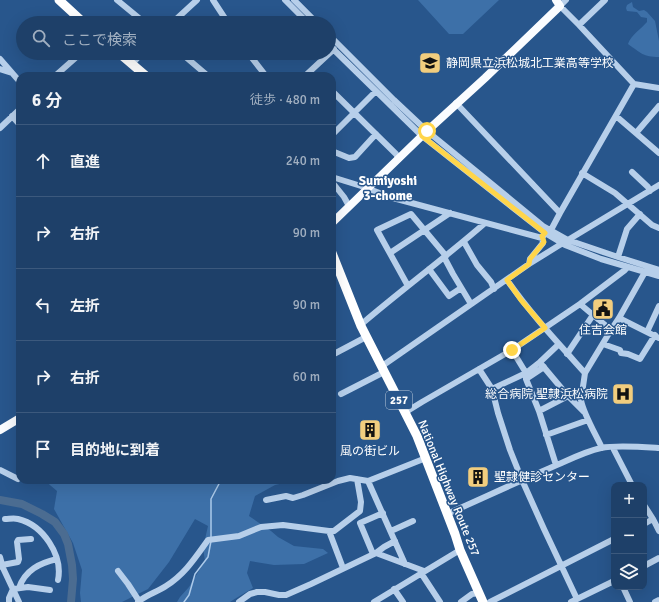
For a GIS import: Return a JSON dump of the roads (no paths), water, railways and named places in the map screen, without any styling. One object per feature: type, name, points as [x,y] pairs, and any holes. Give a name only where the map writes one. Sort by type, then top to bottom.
[{"type":"highway","points":[[59,0],[76,16]]},
{"type":"highway","points":[[127,60],[141,72]]},
{"type":"highway","name":"National Highway Route 257","points":[[336,263],[366,337],[417,436],[460,550],[483,602]]},
{"type":"main road","points":[[336,220],[424,133],[485,78],[560,2]]},
{"type":"main road","points":[[0,430],[16,420]]},
{"type":"street","points":[[117,0],[136,16]]},
{"type":"street","points":[[180,16],[197,0]]},
{"type":"street","points":[[213,0],[223,16]]},
{"type":"street","points":[[285,0],[301,16]]},
{"type":"street","points":[[294,0],[310,16]]},
{"type":"street","points":[[579,25],[606,0]]},
{"type":"street","points":[[560,2],[579,25],[634,84],[659,88]]},
{"type":"street","points":[[336,42],[394,100],[424,133]]},
{"type":"street","points":[[336,52],[376,91],[424,133],[546,234],[561,244],[601,259],[659,276]]},
{"type":"street","points":[[0,60],[16,78]]},
{"type":"street","points":[[60,72],[73,60]]},
{"type":"street","points":[[132,64],[136,60]]},
{"type":"street","points":[[189,60],[203,72]]},
{"type":"street","points":[[253,60],[263,72]]},
{"type":"street","points":[[311,71],[320,60]]},
{"type":"street","points":[[1,72],[16,76]]},
{"type":"street","points":[[529,264],[530,259],[544,242],[546,234],[560,213],[634,84]]},
{"type":"street","points":[[336,131],[376,91]]},
{"type":"street","points":[[336,96],[399,158]]},
{"type":"street","points":[[456,103],[560,213]]},
{"type":"street","points":[[636,133],[659,106]]},
{"type":"street","points":[[0,128],[16,112]]},
{"type":"street","points":[[12,116],[16,120]]},
{"type":"street","points":[[616,116],[659,152]]},
{"type":"street","points":[[336,153],[349,158],[354,157],[376,134]]},
{"type":"street","points":[[632,172],[648,187],[650,191]]},
{"type":"street","points":[[582,173],[615,193],[658,228]]},
{"type":"street","points":[[336,178],[392,198],[485,223],[546,234],[568,240],[659,270]]},
{"type":"street","points":[[341,394],[383,370],[385,364],[529,264],[659,185]]},
{"type":"street","points":[[336,187],[350,206]]},
{"type":"street","points":[[390,253],[450,213]]},
{"type":"street","points":[[408,286],[377,230],[411,214],[445,257],[471,304]]},
{"type":"street","points":[[618,257],[627,229],[640,214]]},
{"type":"street","points":[[361,326],[485,223]]},
{"type":"street","points":[[464,242],[477,265],[494,288]]},
{"type":"street","points":[[406,414],[409,410],[512,350],[580,304],[628,267]]},
{"type":"street","points":[[429,269],[449,296],[461,288]]},
{"type":"street","points":[[602,448],[588,420],[581,400],[585,373],[645,272]]},
{"type":"street","points":[[507,280],[521,300],[585,373]]},
{"type":"street","points":[[580,304],[611,330]]},
{"type":"street","points":[[646,332],[659,306]]},
{"type":"street","points":[[567,354],[594,315]]},
{"type":"street","points":[[603,344],[620,350],[621,353],[640,359],[657,337],[619,318]]},
{"type":"street","points":[[336,353],[366,337]]},
{"type":"street","points":[[492,389],[526,376],[542,365],[559,344]]},
{"type":"street","points":[[512,350],[526,376],[556,465]]},
{"type":"street","points":[[542,365],[575,404],[585,413]]},
{"type":"street","points":[[479,369],[492,389],[510,450],[522,480],[561,566],[578,599]]},
{"type":"street","points":[[539,411],[568,396]]},
{"type":"street","points":[[575,404],[581,400]]},
{"type":"street","points":[[546,435],[588,420]]},
{"type":"street","points":[[613,447],[630,482]]},
{"type":"street","points":[[447,514],[556,465],[602,448],[659,448]]},
{"type":"street","points":[[336,482],[350,478],[368,481],[426,458]]},
{"type":"street","points":[[0,470],[16,478]]},
{"type":"street","points":[[118,571],[128,584],[138,602],[166,586],[181,574],[192,564],[211,539],[239,536],[261,527],[283,525],[334,531],[360,511],[361,502],[357,479]]},
{"type":"street","points":[[368,481],[405,564]]},
{"type":"street","points":[[266,500],[286,496],[293,498],[330,484]]},
{"type":"street","points":[[647,510],[659,531]]},
{"type":"street","points":[[383,513],[360,523],[374,553],[422,572],[440,602]]},
{"type":"street","points":[[5,519],[17,519],[28,523],[36,528],[47,539],[53,548],[57,559],[59,574],[58,580]]},
{"type":"street","points":[[647,522],[653,519]]},
{"type":"street","points":[[391,531],[413,521]]},
{"type":"street","points":[[329,531],[343,568]]},
{"type":"street","points":[[2,567],[18,562],[18,540],[31,539]]},
{"type":"street","points":[[239,602],[250,594],[257,592],[286,595],[374,553],[395,541]]},
{"type":"street","points":[[490,602],[611,541]]},
{"type":"street","points":[[374,602],[460,550]]},
{"type":"street","points":[[0,556],[2,567],[16,588],[19,602]]},
{"type":"street","points":[[647,564],[659,558]]},
{"type":"street","points":[[9,602],[9,598],[16,588],[33,569],[46,562],[57,559]]},
{"type":"street","points":[[571,602],[611,582]]},
{"type":"street","points":[[16,588],[28,587],[50,590]]},
{"type":"street","points":[[394,589],[403,602]]},
{"type":"street","points":[[624,590],[630,602]]},
{"type":"street","points":[[461,602],[472,594],[479,593]]},
{"type":"street","points":[[655,602],[659,600]]},
{"type":"waterway","points":[[211,538],[211,499],[219,484]]},
{"type":"waterway","points":[[0,500],[22,504],[42,514],[55,522],[64,534],[68,544],[72,565],[73,579],[71,602]]},
{"type":"waterway","points":[[184,602],[189,595],[195,574],[208,557],[211,541]]},
{"type":"place","name":"静岡県立浜松城北工業高等学校","points":[[430,63]]},
{"type":"place","name":"住吉会館","points":[[603,309]]},
{"type":"place","name":"総合病院 聖隷浜松病院","points":[[623,394]]},
{"type":"place","name":"風の街ビル","points":[[370,430]]},
{"type":"place","name":"聖隷健診センター","points":[[478,477]]},
{"type":"district","name":"Sumiyoshi 3-chome","points":[[388,188]]}]
